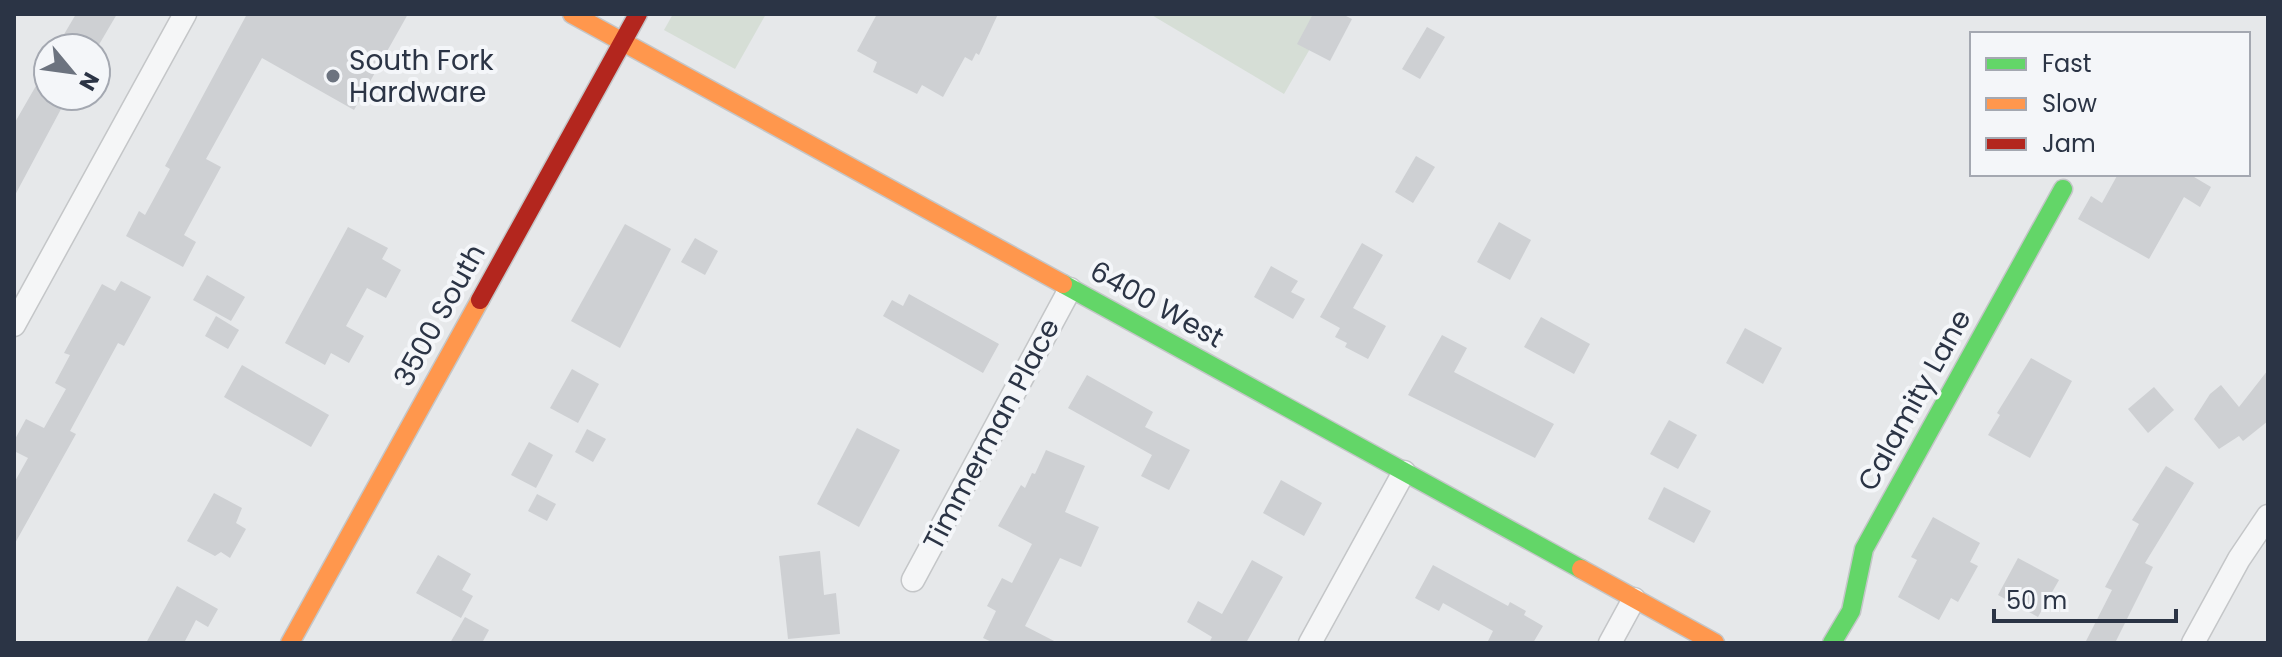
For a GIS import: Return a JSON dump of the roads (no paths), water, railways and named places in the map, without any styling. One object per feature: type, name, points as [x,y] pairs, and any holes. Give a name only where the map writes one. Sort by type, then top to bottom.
[{"type":"street","points":[[14,325],[185,14]]},
{"type":"street","name":"6400 West","points":[[572,14],[1715,643]]},
{"type":"street","name":"3500 South","points":[[290,643],[638,14]]},
{"type":"street","name":"Calamity Lane","points":[[1832,643],[1851,611],[1864,549],[2063,189]]},
{"type":"street","name":"Timmerman Place","points":[[913,580],[1070,289]]},
{"type":"street","points":[[1310,643],[1404,472]]},
{"type":"street","points":[[2193,643],[2239,559],[2268,516]]},
{"type":"street","points":[[1610,643],[1634,599]]},
{"type":"place","name":"South Fork Hardware","points":[[333,76]]}]
